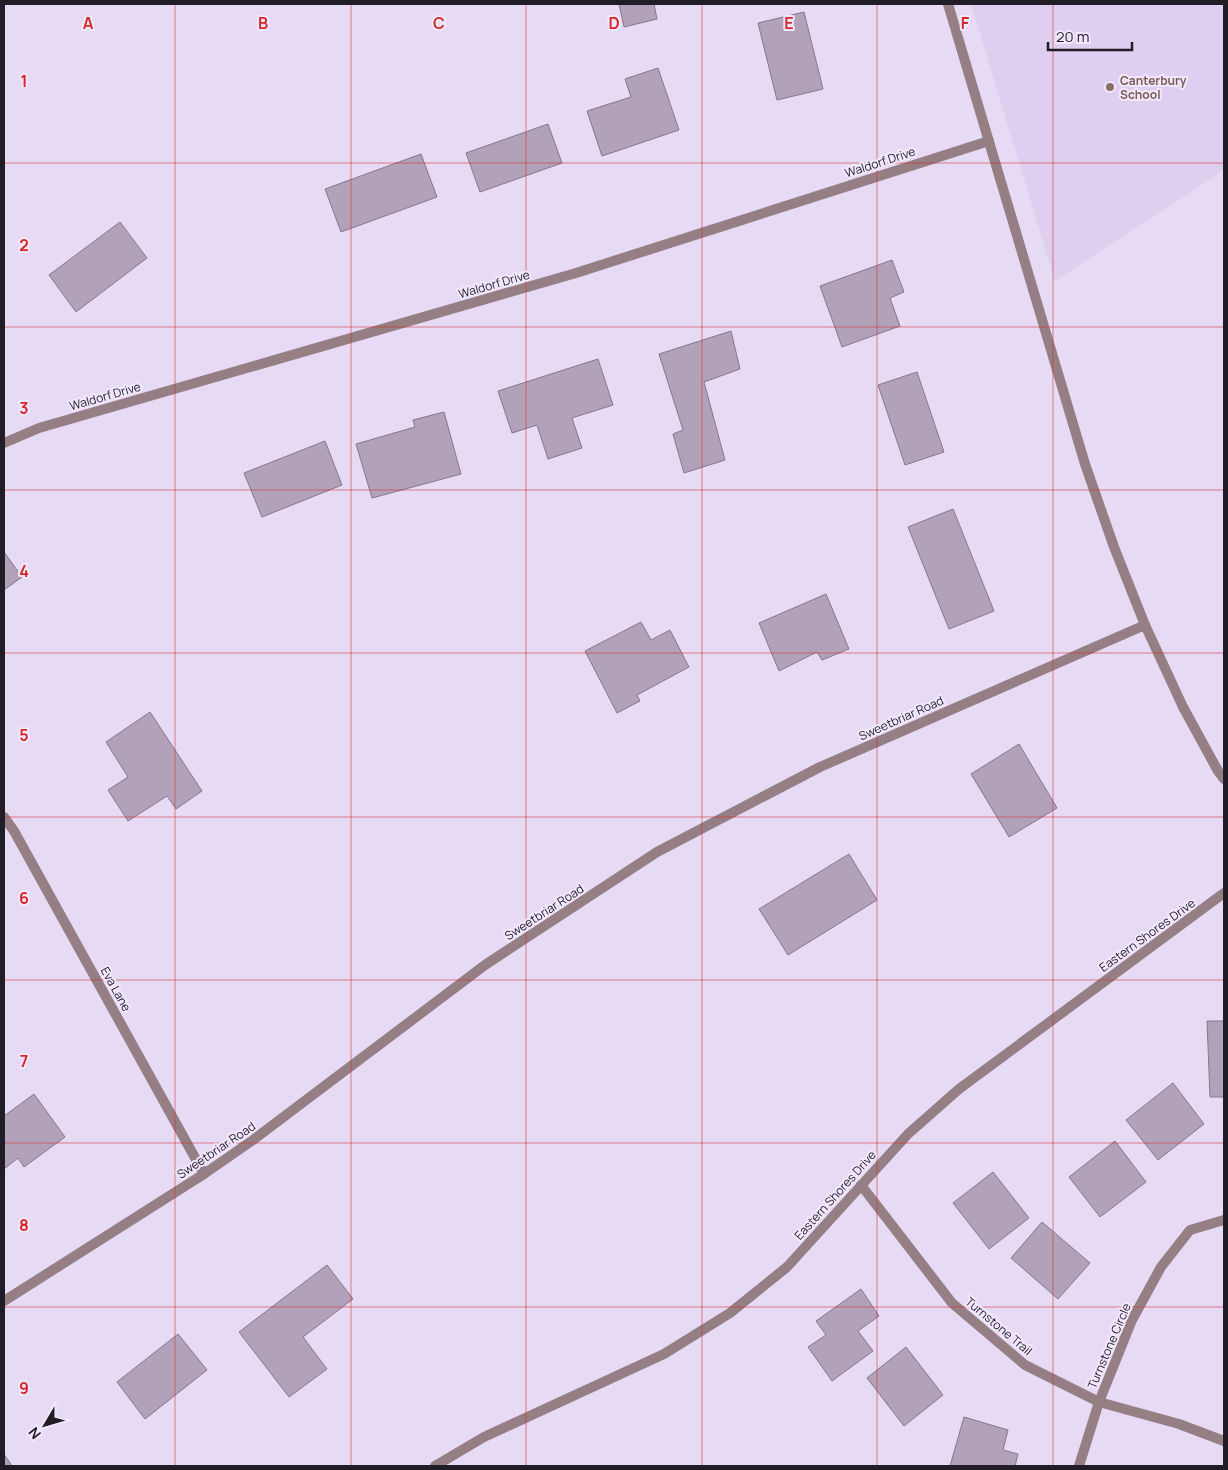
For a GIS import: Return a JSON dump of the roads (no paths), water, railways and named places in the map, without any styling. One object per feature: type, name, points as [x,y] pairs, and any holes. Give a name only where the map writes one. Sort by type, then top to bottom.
[{"type":"street","points":[[948,4],[1085,464],[1114,547],[1145,625],[1183,707],[1224,779]]},
{"type":"street","name":"Waldorf Drive","points":[[4,443],[39,428],[576,273],[989,141]]},
{"type":"street","name":"Sweetbriar Road","points":[[4,1301],[204,1174],[253,1140],[485,965],[657,852],[820,767],[1145,625]]},
{"type":"street","name":"Eva Lane","points":[[4,817],[14,831],[204,1174]]},
{"type":"street","name":"Eastern Shores Drive","points":[[435,1466],[484,1437],[664,1354],[730,1313],[787,1267],[908,1134],[959,1089],[1224,893]]},
{"type":"street","name":"Turnstone Trail","points":[[862,1185],[952,1303],[1025,1365],[1099,1402],[1179,1424],[1224,1441]]},
{"type":"street","name":"Turnstone Circle","points":[[1079,1466],[1099,1402],[1132,1320],[1161,1267],[1190,1230],[1224,1220]]},
{"type":"place","name":"Canterbury School","points":[[1110,87]]}]
